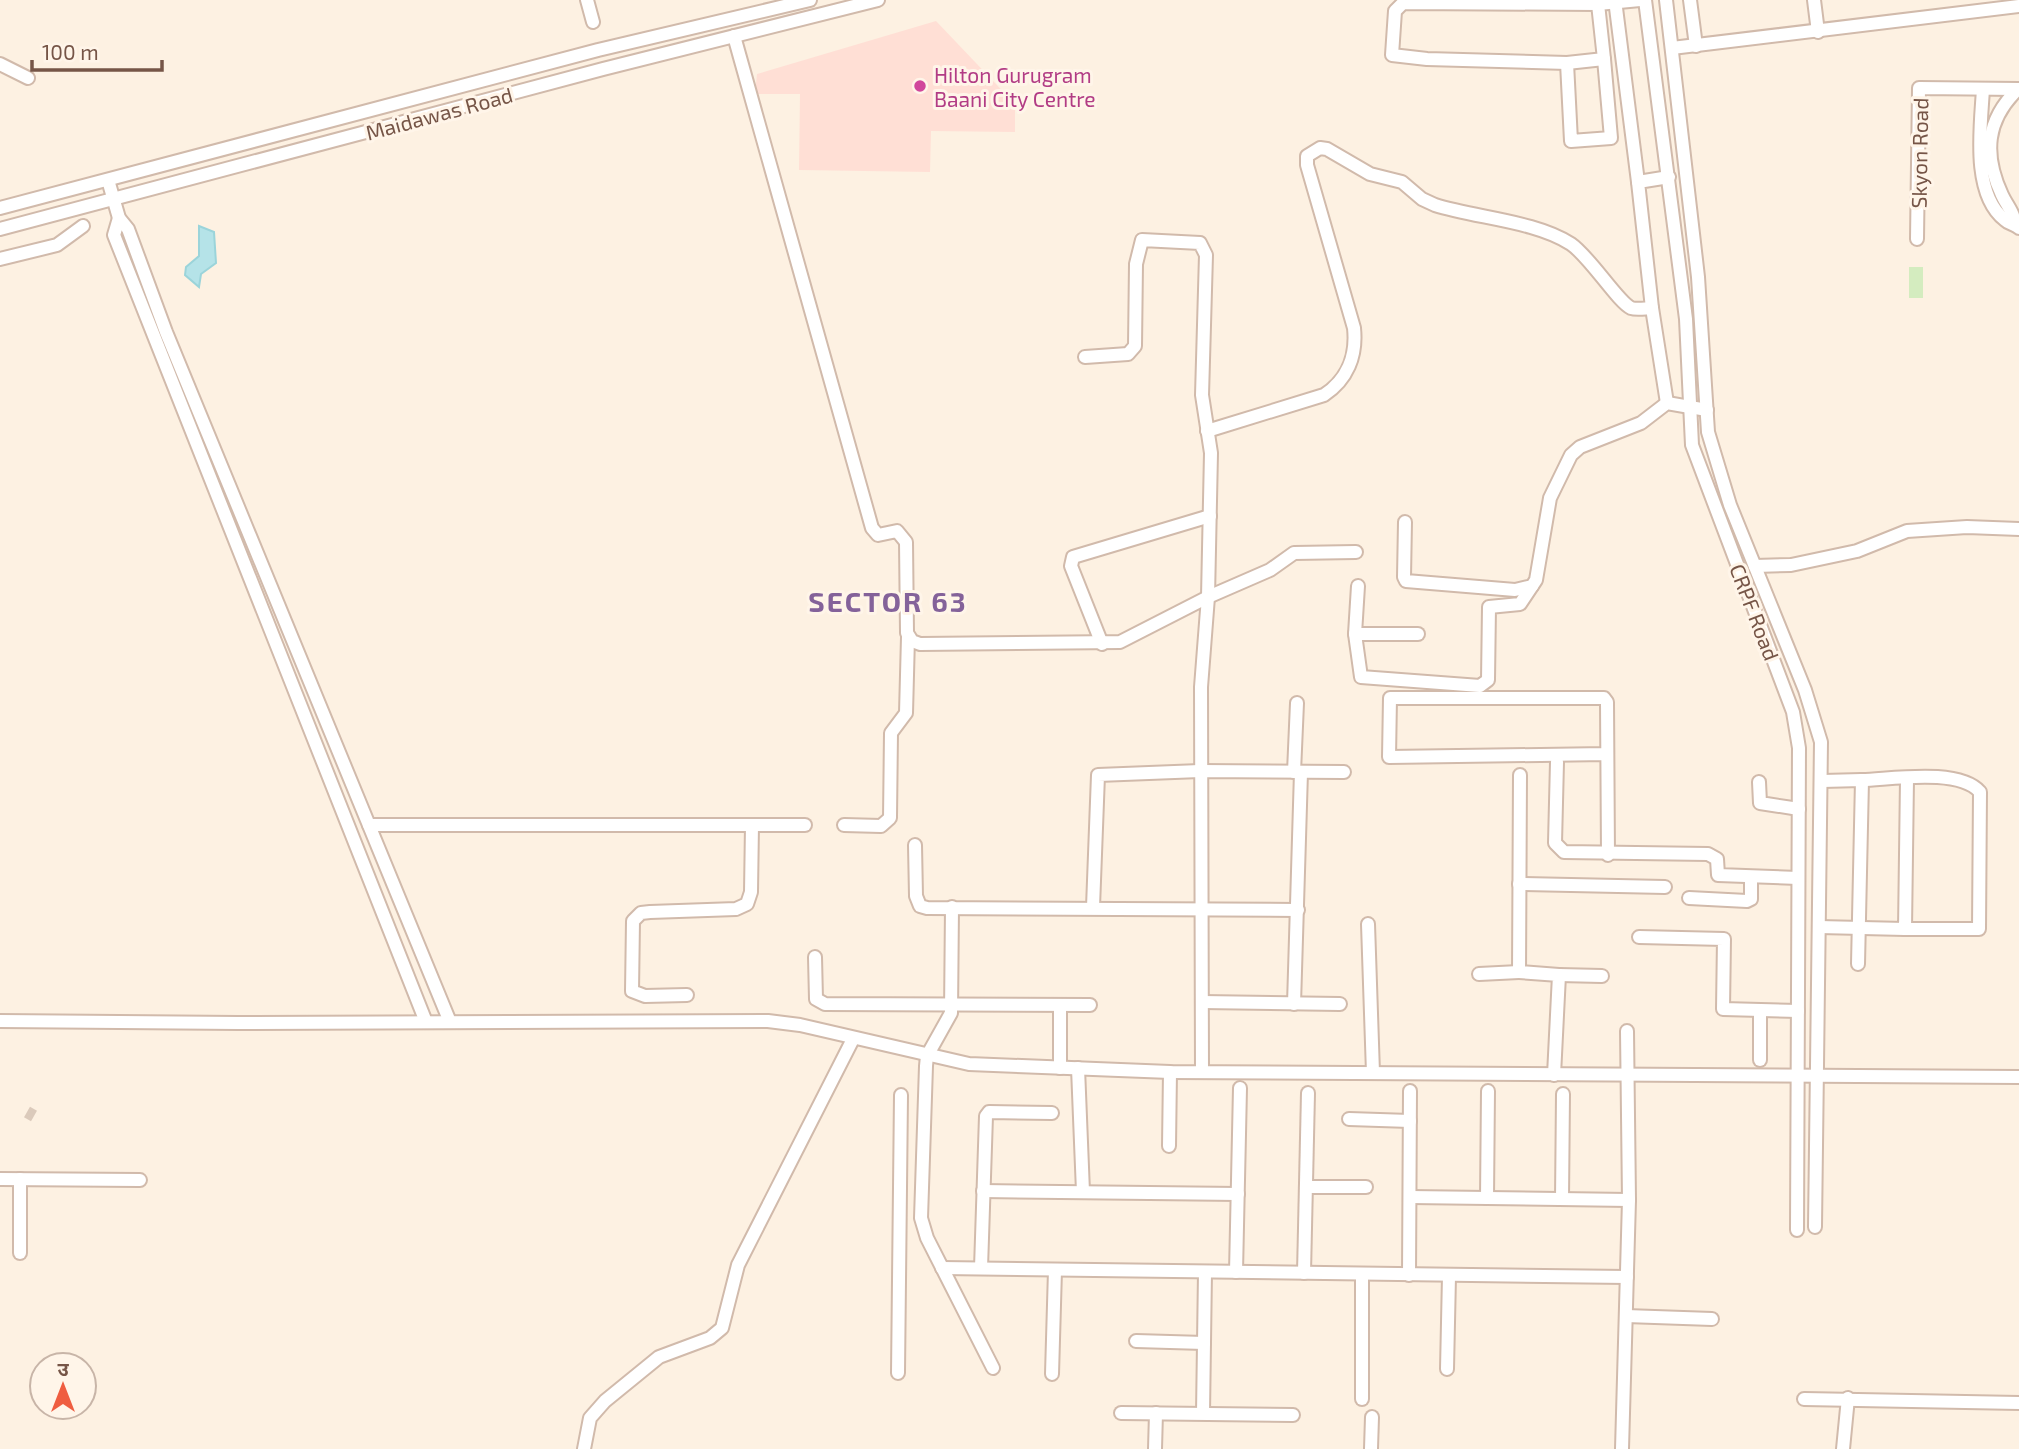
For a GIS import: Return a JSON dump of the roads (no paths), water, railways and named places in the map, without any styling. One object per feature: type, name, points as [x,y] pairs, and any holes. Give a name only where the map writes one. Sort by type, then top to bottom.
[{"type":"street","points":[[587,0],[593,22]]},
{"type":"street","name":"Maidawas Road","points":[[0,208],[799,0],[810,0]]},
{"type":"street","name":"Maidawas Road","points":[[0,229],[878,0]]},
{"type":"street","points":[[1604,59],[1567,62],[1427,59],[1392,55],[1395,11],[1399,4],[1465,1],[1598,4],[1640,0]]},
{"type":"street","name":"CRPF Road","points":[[1645,0],[1686,318],[1692,445],[1793,712],[1799,748],[1797,1230]]},
{"type":"street","points":[[1666,0],[1695,250],[1707,410],[1715,463],[1821,742],[1815,1227]]},
{"type":"street","points":[[1690,0],[1696,46]]},
{"type":"street","points":[[1814,0],[1818,32]]},
{"type":"street","points":[[1615,1],[1652,308],[1667,403]]},
{"type":"street","points":[[1598,4],[1612,138]]},
{"type":"street","points":[[1652,53],[2019,6]]},
{"type":"street","points":[[734,36],[872,528],[878,535],[897,531],[906,542],[906,713],[891,733],[890,818],[881,826],[844,825]]},
{"type":"street","points":[[1567,62],[1571,141],[1633,137]]},
{"type":"street","points":[[0,64],[28,78]]},
{"type":"street","name":"Skyon Road","points":[[1917,239],[1919,89],[2018,89]]},
{"type":"street","name":"Skyon Road","points":[[1983,89],[1980,150],[1984,184],[2005,220],[2018,225]]},
{"type":"street","name":"Skyon Road","points":[[2018,89],[1995,116],[1991,136],[1993,169],[2003,198],[2018,225]]},
{"type":"street","points":[[1207,430],[1324,395],[1345,375],[1355,351],[1354,328],[1307,165],[1310,153],[1320,148],[1327,149],[1370,174],[1402,182],[1422,199],[1435,205],[1564,240],[1580,251],[1631,308],[1652,308]]},
{"type":"street","points":[[1638,182],[1669,177]]},
{"type":"street","points":[[108,180],[118,218],[114,235],[426,1022]]},
{"type":"street","points":[[118,218],[128,229],[171,345],[450,1022]]},
{"type":"street","points":[[0,259],[57,244],[83,226]]},
{"type":"street","points":[[1085,357],[1128,355],[1135,346],[1136,264],[1142,240],[1200,243],[1206,255],[1202,395],[1211,453],[1208,597],[1201,687],[1202,1073]]},
{"type":"street","points":[[1358,586],[1356,634],[1359,673],[1366,680],[1480,686],[1488,680],[1489,607],[1520,604],[1536,580],[1550,498],[1571,455],[1580,447],[1642,423],[1667,403],[1688,404],[1707,410]]},
{"type":"street","points":[[1102,644],[1071,566],[1073,557],[1210,516]]},
{"type":"street","points":[[1405,522],[1406,581],[1515,590],[1532,586]]},
{"type":"street","points":[[1755,566],[1791,565],[1857,551],[1907,531],[1967,527],[2019,529]]},
{"type":"street","points":[[908,637],[920,644],[1102,644],[1129,639],[1208,597],[1270,570],[1294,553],[1356,552]]},
{"type":"street","points":[[1356,634],[1418,634]]},
{"type":"street","points":[[1606,754],[1389,757],[1386,754],[1390,698],[1600,696],[1608,702],[1608,855]]},
{"type":"street","points":[[1294,1004],[1298,910],[1297,703]]},
{"type":"street","points":[[1557,762],[1555,843],[1571,854],[1708,854],[1717,859],[1718,875],[1798,878]]},
{"type":"street","points":[[1093,907],[1098,775],[1200,771],[1344,772]]},
{"type":"street","points":[[1519,972],[1520,775]]},
{"type":"street","points":[[1905,929],[1907,779]]},
{"type":"street","points":[[1858,964],[1862,780]]},
{"type":"street","points":[[1819,927],[1979,929],[1980,792],[1964,780],[1822,781]]},
{"type":"street","points":[[1759,782],[1760,803],[1800,810]]},
{"type":"street","points":[[369,825],[805,825]]},
{"type":"street","points":[[687,995],[645,996],[632,991],[633,921],[641,913],[726,910],[747,904],[751,892],[752,825]]},
{"type":"street","points":[[915,845],[917,902],[927,908],[1298,910]]},
{"type":"street","points":[[1689,898],[1747,901],[1751,899],[1751,878]]},
{"type":"street","points":[[1519,884],[1665,887]]},
{"type":"street","points":[[952,907],[950,1019],[927,1056],[923,1229],[993,1368]]},
{"type":"street","points":[[1368,924],[1373,1073]]},
{"type":"street","points":[[1639,937],[1724,939],[1723,1009],[1798,1011]]},
{"type":"street","points":[[815,957],[815,993],[819,1003],[1090,1005]]},
{"type":"street","points":[[1479,974],[1519,972],[1602,976]]},
{"type":"street","points":[[1553,1075],[1559,975]]},
{"type":"street","points":[[1202,1002],[1340,1004]]},
{"type":"street","points":[[1060,1006],[1060,1068]]},
{"type":"street","points":[[1760,1012],[1760,1059]]},
{"type":"street","points":[[0,1021],[768,1021],[800,1025],[969,1064],[1202,1073],[2019,1077]]},
{"type":"street","points":[[1622,1449],[1629,1200],[1630,1074],[1626,1066],[1627,1031]]},
{"type":"street","points":[[584,1449],[590,1418],[606,1401],[659,1357],[714,1336],[722,1328],[738,1265],[853,1039]]},
{"type":"street","points":[[1078,1068],[1083,1192]]},
{"type":"street","points":[[1169,1146],[1170,1072]]},
{"type":"street","points":[[1237,1272],[1240,1088]]},
{"type":"street","points":[[1409,1275],[1410,1091]]},
{"type":"street","points":[[1487,1198],[1488,1091]]},
{"type":"street","points":[[1304,1273],[1308,1093]]},
{"type":"street","points":[[1562,1199],[1563,1094]]},
{"type":"street","points":[[898,1373],[901,1095]]},
{"type":"street","points":[[981,1268],[986,1116],[989,1112],[1052,1113]]},
{"type":"street","points":[[1349,1119],[1410,1121]]},
{"type":"street","points":[[900,1140],[923,1139]]},
{"type":"street","points":[[0,1179],[140,1180]]},
{"type":"street","points":[[20,1179],[20,1253]]},
{"type":"street","points":[[1306,1187],[1366,1187]]},
{"type":"street","points":[[983,1191],[1238,1194]]},
{"type":"street","points":[[1410,1197],[1629,1200]]},
{"type":"street","points":[[942,1268],[1627,1277]]},
{"type":"street","points":[[1052,1374],[1055,1270]]},
{"type":"street","points":[[1203,1413],[1205,1272]]},
{"type":"street","points":[[1362,1274],[1362,1399]]},
{"type":"street","points":[[1447,1369],[1449,1276]]},
{"type":"street","points":[[1626,1316],[1712,1319]]},
{"type":"street","points":[[1136,1341],[1204,1343]]},
{"type":"street","points":[[1843,1449],[1848,1398]]},
{"type":"street","points":[[1804,1399],[2019,1403]]},
{"type":"street","points":[[1121,1413],[1293,1415]]},
{"type":"street","points":[[1155,1449],[1156,1413]]},
{"type":"street","points":[[1371,1449],[1372,1417]]},
{"type":"water","points":[[199,226],[214,232],[216,263],[201,274],[199,287],[185,275],[186,267],[199,256]]},
{"type":"tunnel","points":[[27,1112],[34,1116]]},
{"type":"place","name":"Hilton Gurugram Baani City Centre","points":[[920,86]]},
{"type":"district","name":"SECTOR 63","points":[[888,601]]}]
